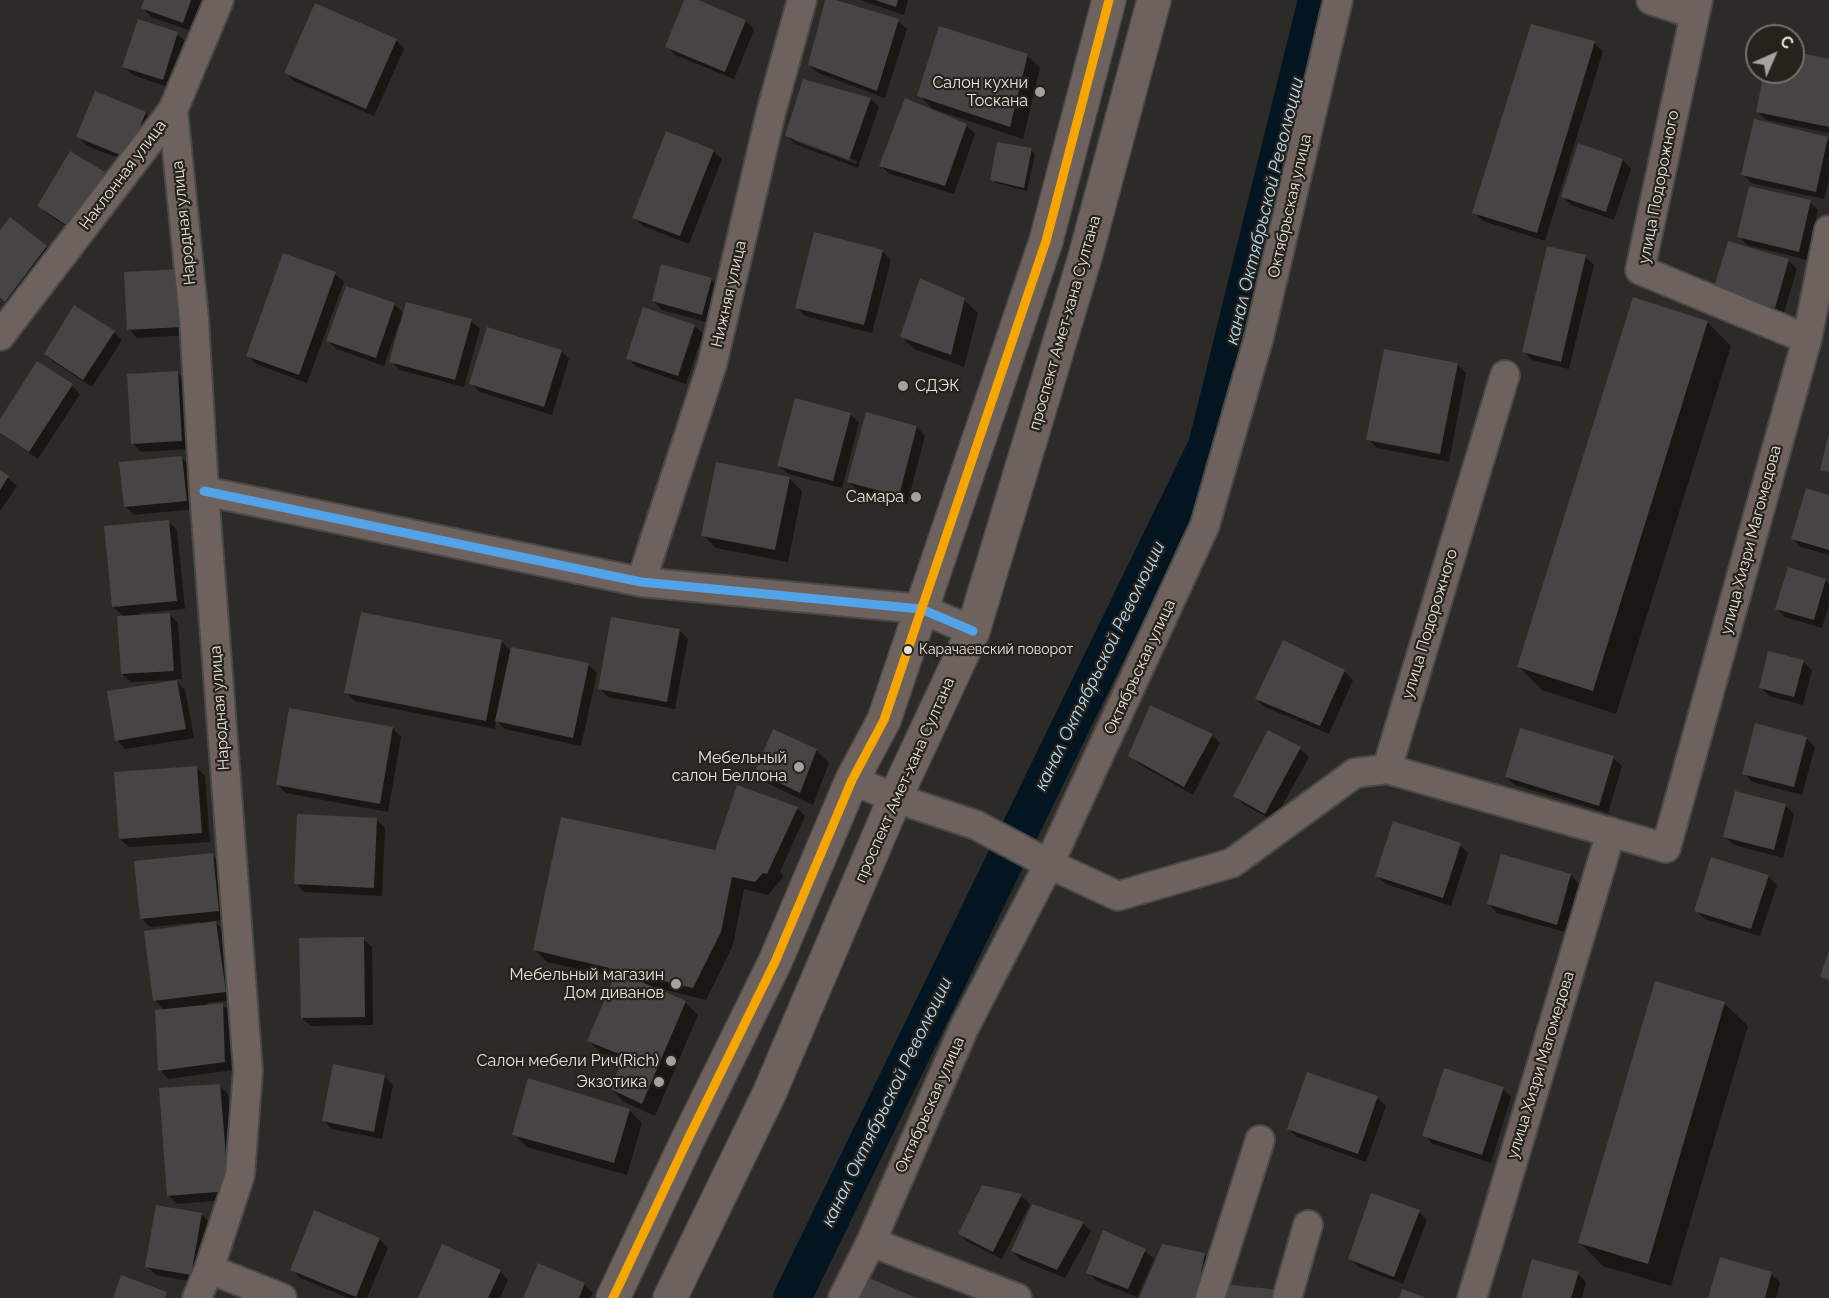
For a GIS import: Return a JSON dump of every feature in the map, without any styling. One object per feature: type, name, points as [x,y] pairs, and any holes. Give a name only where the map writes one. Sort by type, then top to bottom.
[{"type":"main road","points":[[613,1298],[775,962],[852,780],[884,720],[1046,240],[1109,0]]},
{"type":"main road","name":"проспект Амет-хана Султана","points":[[670,1298],[769,1094],[895,798],[973,631],[1085,257],[1154,0]]},
{"type":"street","name":"Наклонная улица","points":[[0,336],[173,110],[219,0]]},
{"type":"street","name":"Нижняя улица","points":[[640,582],[712,365],[771,112],[802,0]]},
{"type":"street","name":"Октябрьская улица","points":[[843,1298],[871,1242],[964,1028],[1049,864],[1205,525],[1259,337],[1338,0]]},
{"type":"street","points":[[1651,0],[1696,7]]},
{"type":"street","name":"улица Подорожного","points":[[1696,7],[1640,270],[1807,339]]},
{"type":"street","name":"Народная улица","points":[[173,110],[194,319],[204,490],[248,1070],[240,1175],[197,1298]]},
{"type":"street","name":"улица Хизри Магомедова","points":[[1472,1298],[1611,832],[1666,848],[1807,339],[1829,230]]},
{"type":"street","name":"улица Подорожного","points":[[1387,769],[1505,375]]},
{"type":"street","points":[[204,490],[640,582],[921,609],[973,631]]},
{"type":"street","points":[[852,780],[895,798],[976,825],[1049,864],[1118,896],[1232,863],[1355,772],[1387,769],[1611,832]]},
{"type":"street","points":[[1210,1298],[1260,1140]]},
{"type":"street","points":[[1287,1298],[1308,1226]]},
{"type":"street","points":[[871,1242],[1007,1296]]},
{"type":"street","points":[[209,1269],[282,1298]]},
{"type":"building","points":[[144,0],[191,0],[183,23],[141,8]]},
{"type":"building","points":[[684,0],[698,0],[746,20],[725,72],[665,47]]},
{"type":"building","points":[[825,0],[836,0],[899,19],[877,91],[808,65]]},
{"type":"building","points":[[875,0],[898,0],[896,7]]},
{"type":"building","points":[[315,3],[397,39],[366,109],[284,73]]},
{"type":"building","points":[[138,19],[178,32],[163,80],[122,67]]},
{"type":"building","points":[[1531,24],[1595,41],[1537,233],[1472,213]]},
{"type":"building","points":[[939,26],[1028,54],[1010,127],[917,96]]},
{"type":"building","points":[[1805,54],[1829,59],[1829,127],[1756,112],[1762,84],[1805,84]]},
{"type":"building","points":[[803,79],[871,98],[849,160],[785,136]]},
{"type":"building","points":[[95,91],[146,112],[128,158],[76,137]]},
{"type":"building","points":[[905,98],[967,124],[945,186],[879,166]]},
{"type":"building","points":[[1754,119],[1828,137],[1816,192],[1741,175]]},
{"type":"building","points":[[666,131],[714,150],[680,236],[632,218]]},
{"type":"building","points":[[997,142],[1032,148],[1024,188],[990,180]]},
{"type":"building","points":[[1578,143],[1623,159],[1606,212],[1561,197]]},
{"type":"building","points":[[70,151],[105,172],[71,228],[37,206]]},
{"type":"building","points":[[1749,186],[1811,200],[1799,252],[1737,237]]},
{"type":"building","points":[[10,217],[47,246],[5,302],[0,298],[0,230]]},
{"type":"building","points":[[814,232],[883,250],[864,325],[795,308]]},
{"type":"building","points":[[1728,241],[1789,259],[1775,308],[1713,290]]},
{"type":"building","points":[[1547,246],[1586,255],[1561,362],[1522,352]]},
{"type":"building","points":[[283,253],[336,272],[299,375],[246,356]]},
{"type":"building","points":[[661,264],[712,278],[702,315],[652,301]]},
{"type":"building","points":[[179,269],[182,327],[127,330],[124,272]]},
{"type":"building","points":[[920,278],[965,298],[951,355],[900,337]]},
{"type":"building","points":[[346,286],[395,303],[376,358],[326,341]]},
{"type":"building","points":[[1633,297],[1708,321],[1593,691],[1517,667]]},
{"type":"building","points":[[406,302],[472,319],[455,380],[389,362]]},
{"type":"building","points":[[74,305],[115,331],[83,380],[44,354]]},
{"type":"building","points":[[643,307],[695,325],[678,376],[626,359]]},
{"type":"building","points":[[487,327],[562,350],[544,407],[469,384]]},
{"type":"building","points":[[1384,349],[1458,363],[1440,454],[1366,440]]},
{"type":"building","points":[[37,361],[73,384],[29,452],[0,433],[0,419]]},
{"type":"building","points":[[178,371],[182,441],[131,444],[127,374]]},
{"type":"building","points":[[795,398],[851,413],[833,481],[777,466]]},
{"type":"building","points":[[866,412],[917,426],[899,496],[847,482]]},
{"type":"building","points":[[1829,437],[1829,472],[1820,470]]},
{"type":"building","points":[[182,456],[187,501],[124,507],[119,462]]},
{"type":"building","points":[[716,462],[790,477],[775,550],[701,536]]},
{"type":"building","points":[[0,470],[9,476],[0,490]]},
{"type":"building","points":[[1806,488],[1829,495],[1829,550],[1791,539]]},
{"type":"building","points":[[169,520],[177,601],[112,607],[104,526]]},
{"type":"building","points":[[1788,567],[1826,579],[1814,620],[1775,609]]},
{"type":"building","points":[[361,612],[502,640],[486,721],[344,693]]},
{"type":"building","points":[[170,613],[174,671],[121,674],[117,616]]},
{"type":"building","points":[[611,617],[680,629],[667,702],[598,689]]},
{"type":"building","points":[[1283,640],[1345,670],[1320,726],[1255,699]]},
{"type":"building","points":[[511,647],[589,663],[573,738],[495,721]]},
{"type":"building","points":[[1768,651],[1804,660],[1794,697],[1759,688]]},
{"type":"building","points":[[177,680],[186,729],[115,741],[107,691]]},
{"type":"building","points":[[1150,705],[1213,734],[1184,787],[1128,756]]},
{"type":"building","points":[[289,708],[393,727],[380,804],[276,785]]},
{"type":"building","points":[[1755,723],[1807,737],[1794,787],[1742,774]]},
{"type":"building","points":[[1520,728],[1614,756],[1599,806],[1505,777]]},
{"type":"building","points":[[773,729],[817,749],[800,793],[755,771]]},
{"type":"building","points":[[1268,730],[1301,747],[1265,814],[1233,796]]},
{"type":"building","points":[[197,766],[202,833],[119,839],[114,772]]},
{"type":"building","points":[[737,785],[798,807],[767,874],[763,873],[755,882],[732,877],[721,932],[693,988],[533,950],[561,817],[715,850]]},
{"type":"building","points":[[1735,791],[1786,804],[1774,850],[1723,837]]},
{"type":"building","points":[[297,814],[377,818],[374,888],[294,884]]},
{"type":"building","points":[[1393,821],[1461,843],[1443,898],[1375,876]]},
{"type":"building","points":[[213,853],[219,911],[140,919],[134,861]]},
{"type":"building","points":[[1501,854],[1571,874],[1557,925],[1487,904]]},
{"type":"building","points":[[1711,857],[1769,875],[1751,929],[1694,911]]},
{"type":"building","points":[[216,921],[226,992],[153,1001],[144,931]]},
{"type":"building","points":[[364,937],[365,1017],[301,1018],[299,938]]},
{"type":"building","points":[[1829,950],[1829,980],[1820,977]]},
{"type":"building","points":[[609,968],[686,1001],[642,1104],[610,1089],[624,1056],[587,1041],[612,982]]},
{"type":"building","points":[[1655,981],[1725,1002],[1648,1264],[1578,1243]]},
{"type":"building","points":[[223,1003],[225,1062],[158,1071],[155,1010]]},
{"type":"building","points":[[333,1064],[385,1075],[374,1132],[322,1121]]},
{"type":"building","points":[[1444,1068],[1504,1087],[1482,1155],[1422,1136]]},
{"type":"building","points":[[1307,1072],[1378,1096],[1358,1154],[1287,1129]]},
{"type":"building","points":[[528,1078],[630,1109],[614,1163],[512,1135]]},
{"type":"building","points":[[220,1084],[229,1191],[167,1196],[159,1088]]},
{"type":"building","points":[[982,1185],[1022,1194],[993,1252],[958,1234]]},
{"type":"building","points":[[1371,1193],[1420,1210],[1394,1277],[1348,1259]]},
{"type":"building","points":[[1032,1204],[1084,1222],[1057,1270],[1011,1251]]},
{"type":"building","points":[[156,1205],[202,1213],[191,1275],[145,1267]]},
{"type":"building","points":[[314,1210],[380,1238],[356,1297],[290,1270]]},
{"type":"building","points":[[1103,1230],[1146,1249],[1128,1289],[1086,1273]]},
{"type":"building","points":[[442,1244],[501,1270],[488,1298],[418,1298]]},
{"type":"building","points":[[1162,1244],[1205,1253],[1196,1298],[1139,1298]]},
{"type":"building","points":[[1720,1257],[1772,1272],[1765,1298],[1708,1298]]},
{"type":"building","points":[[1532,1259],[1579,1272],[1571,1298],[1521,1298]]},
{"type":"building","points":[[538,1263],[585,1283],[579,1298],[523,1298]]},
{"type":"building","points":[[121,1275],[167,1292],[165,1298],[113,1298]]},
{"type":"building","points":[[869,1278],[917,1298],[860,1298]]},
{"type":"building","points":[[1222,1284],[1280,1290],[1277,1298],[1217,1298]]},
{"type":"building","points":[[1402,1289],[1427,1298],[1399,1298]]},
{"type":"waterway","name":"канал Октябрьской Революции","points":[[792,1298],[1207,446],[1317,0]]},
{"type":"transit line","points":[[613,1298],[775,962],[852,780],[884,720],[1046,241],[1109,0]]},
{"type":"transit line","points":[[204,491],[641,582],[921,609],[973,631]]},
{"type":"place","name":"Салон кухни Тоскана","points":[[1040,92]]},
{"type":"place","name":"СДЭК","points":[[903,386]]},
{"type":"place","name":"Самара","points":[[916,497]]},
{"type":"place","name":"Карачаевский поворот","points":[[908,650]]},
{"type":"place","name":"Мебельный салон Беллона","points":[[799,767]]},
{"type":"place","name":"Мебельный магазин Дом диванов","points":[[676,984]]},
{"type":"place","name":"Салон мебели Рич(Rich)","points":[[671,1061]]},
{"type":"place","name":"Экзотика","points":[[659,1082]]}]
